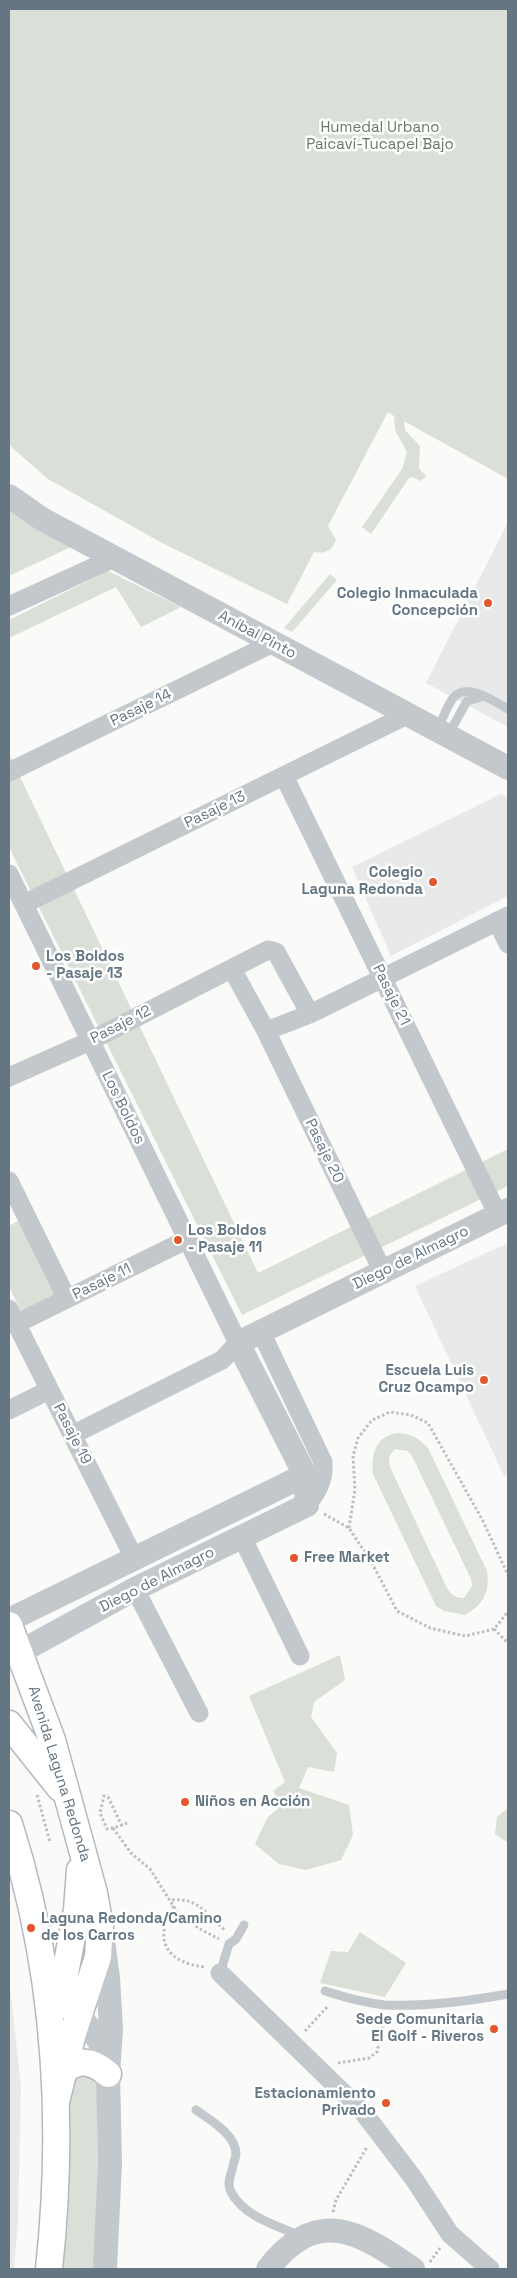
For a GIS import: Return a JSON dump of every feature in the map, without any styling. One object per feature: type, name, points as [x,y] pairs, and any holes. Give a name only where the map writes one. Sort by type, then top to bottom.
[{"type":"main road","name":"Avenida Laguna Redonda","points":[[9,1624],[15,1656],[47,1724],[94,1893],[100,1926],[98,1957],[62,2073],[56,2102]]},
{"type":"main road","points":[[9,1724],[52,1776],[68,1802]]},
{"type":"main road","points":[[9,1824],[25,1879],[38,1936],[48,2002],[56,2102],[56,2193],[49,2269]]},
{"type":"main road","points":[[79,1844],[79,1894],[63,1984],[67,2002],[79,2015]]},
{"type":"main road","points":[[62,2073],[72,2065],[84,2062],[94,2064],[108,2074]]},
{"type":"street","name":"Aníbal Pinto","points":[[9,496],[42,520],[508,768]]},
{"type":"street","points":[[9,606],[114,558]]},
{"type":"street","name":"Pasaje 14","points":[[9,772],[273,643]]},
{"type":"street","name":"Pasaje 13","points":[[24,904],[407,714]]},
{"type":"street","name":"Pasaje 21","points":[[284,776],[382,978],[503,1213]]},
{"type":"street","name":"Los Boldos","points":[[9,874],[238,1343]]},
{"type":"street","points":[[232,968],[266,1031],[310,1014],[503,918],[508,944]]},
{"type":"street","name":"Pasaje 12","points":[[9,1077],[70,1048],[90,1041],[268,950],[276,952],[310,1014]]},
{"type":"street","name":"Pasaje 20","points":[[266,1031],[383,1272]]},
{"type":"street","points":[[9,1181],[15,1211],[67,1299]]},
{"type":"street","name":"Diego de Almagro","points":[[238,1343],[503,1213]]},
{"type":"street","name":"Pasaje 11","points":[[12,1317],[67,1299],[188,1239]]},
{"type":"street","name":"Pasaje 19","points":[[12,1317],[135,1560]]},
{"type":"street","points":[[261,1332],[323,1462],[324,1477],[318,1490],[307,1505]]},
{"type":"street","points":[[72,1435],[222,1360],[238,1343],[305,1475],[307,1505]]},
{"type":"street","points":[[9,1410],[49,1390]]},
{"type":"street","name":"Diego de Almagro","points":[[9,1620],[135,1560],[305,1475]]},
{"type":"street","name":"Diego de Almagro","points":[[15,1656],[135,1589],[307,1505]]},
{"type":"street","points":[[242,1537],[300,1656]]},
{"type":"street","points":[[135,1589],[199,1713]]},
{"type":"street","name":"Avenida Laguna Redonda","points":[[100,1926],[108,1978],[111,2029],[108,2074],[110,2163],[105,2269]]},
{"type":"street","points":[[220,1971],[312,2064],[364,2112],[450,2234],[490,2269]]},
{"type":"street","name":"Avenida Laguna Redonda","points":[[79,2015],[99,2040],[108,2074]]},
{"type":"street","points":[[268,2269],[283,2252],[304,2238],[330,2230],[345,2231],[378,2244],[422,2266]]},
{"type":"lane","points":[[442,733],[453,698],[458,694],[472,692],[484,696],[508,709]]},
{"type":"lane","points":[[442,733],[467,701],[484,696]]},
{"type":"lane","points":[[220,1971],[232,1941],[244,1925]]},
{"type":"lane","points":[[325,1991],[345,1997],[391,2005],[431,2004],[508,1994]]},
{"type":"lane","points":[[196,2110],[218,2126],[231,2140],[236,2153],[228,2182],[231,2192],[239,2202],[255,2216],[304,2238]]},
{"type":"path","points":[[349,1528],[355,1489],[352,1477],[353,1456],[358,1438],[372,1420],[390,1412],[411,1415],[428,1424],[487,1530],[508,1576]]},
{"type":"path","points":[[307,1505],[349,1528],[373,1565],[397,1611],[430,1628],[465,1636],[494,1629],[508,1612]]},
{"type":"path","points":[[494,1629],[508,1643]]},
{"type":"path","points":[[122,1826],[108,1797],[104,1796],[100,1813],[107,1829],[122,1826],[127,1824]]},
{"type":"path","points":[[113,1828],[131,1853],[150,1869],[180,1915],[200,1929],[232,1941]]},
{"type":"path","points":[[172,1900],[182,1899],[203,1909],[232,1941]]},
{"type":"path","points":[[174,1906],[163,1927],[163,1939],[174,1957],[184,1964],[220,1971]]},
{"type":"path","points":[[293,2044],[322,2011],[330,2004],[345,1997]]},
{"type":"path","points":[[312,2064],[332,2064],[369,2058],[377,2052],[385,2016],[391,2005]]},
{"type":"path","points":[[336,2200],[366,2148]]},
{"type":"path","points":[[422,2266],[444,2242]]},
{"type":"shaded area","name":"Colegio Inmaculada Concepción","points":[[508,522],[508,727],[426,683]]},
{"type":"shaded area","name":"Colegio Laguna Redonda","points":[[501,794],[508,798],[508,896],[391,956],[352,867]]},
{"type":"shaded area","name":"Escuela Luis Cruz Ocampo","points":[[508,1243],[508,1474],[504,1476],[415,1286]]},
{"type":"shaded area","points":[[9,1977],[21,2086],[18,2221],[14,2269],[9,2269]]},
{"type":"green space","name":"Humedal Urbano Paicaví-Tucapel Bajo","points":[[9,9],[508,9],[508,479],[404,421],[405,430],[420,446],[419,468],[426,476],[421,481],[412,477],[409,478],[371,534],[362,527],[402,469],[407,452],[395,430],[394,416],[388,412],[328,526],[336,540],[334,544],[328,551],[322,553],[314,552],[287,604],[162,543],[48,479],[9,445]]},
{"type":"green space","points":[[9,510],[73,546],[9,576]]},
{"type":"green space","points":[[108,571],[181,607],[141,627],[116,587],[9,638],[9,620]]},
{"type":"green space","points":[[330,574],[337,580],[292,632],[284,628]]},
{"type":"green space","points":[[9,754],[258,1273],[508,1149],[508,1186],[242,1315],[9,847]]},
{"type":"green space","points":[[21,1219],[59,1296],[22,1313],[9,1287],[9,1226]]},
{"type":"green space","points":[[401,1433],[410,1435],[428,1448],[487,1571],[488,1585],[484,1597],[472,1611],[465,1615],[444,1611],[436,1606],[373,1474],[373,1460],[376,1448],[383,1438]],"holes":[[[395,1449],[408,1451],[471,1579],[472,1586],[464,1598],[454,1596],[447,1588],[390,1467],[389,1457]]]},
{"type":"green space","points":[[340,1655],[345,1680],[314,1702],[311,1717],[337,1753],[334,1772],[308,1767],[299,1788],[349,1805],[353,1835],[341,1860],[306,1870],[279,1864],[255,1844],[267,1818],[282,1805],[273,1791],[285,1782],[249,1696]]},
{"type":"green space","points":[[508,1808],[508,1843],[495,1834],[497,1817]]},
{"type":"green space","points":[[360,1932],[406,1963],[385,1997],[320,1983],[331,1951],[348,1952]]},
{"type":"green space","points":[[76,2069],[97,2080],[98,2168],[95,2269],[60,2269],[67,2104]]},
{"type":"place","name":"Colegio Inmaculada Concepción","points":[[488,603]]},
{"type":"place","name":"Colegio Laguna Redonda","points":[[433,882]]},
{"type":"place","name":"Los Boldos - Pasaje 13","points":[[36,966]]},
{"type":"place","name":"Los Boldos - Pasaje 11","points":[[178,1240]]},
{"type":"place","name":"Escuela Luis Cruz Ocampo","points":[[484,1380]]},
{"type":"place","name":"Free Market","points":[[294,1558]]},
{"type":"place","name":"Niños en Acción","points":[[185,1802]]},
{"type":"place","name":"Laguna Redonda/Camino de los Carros","points":[[31,1928]]},
{"type":"place","name":"Sede Comunitaria El Golf - Riveros","points":[[494,2029]]},
{"type":"place","name":"Estacionamiento Privado","points":[[386,2103]]}]
